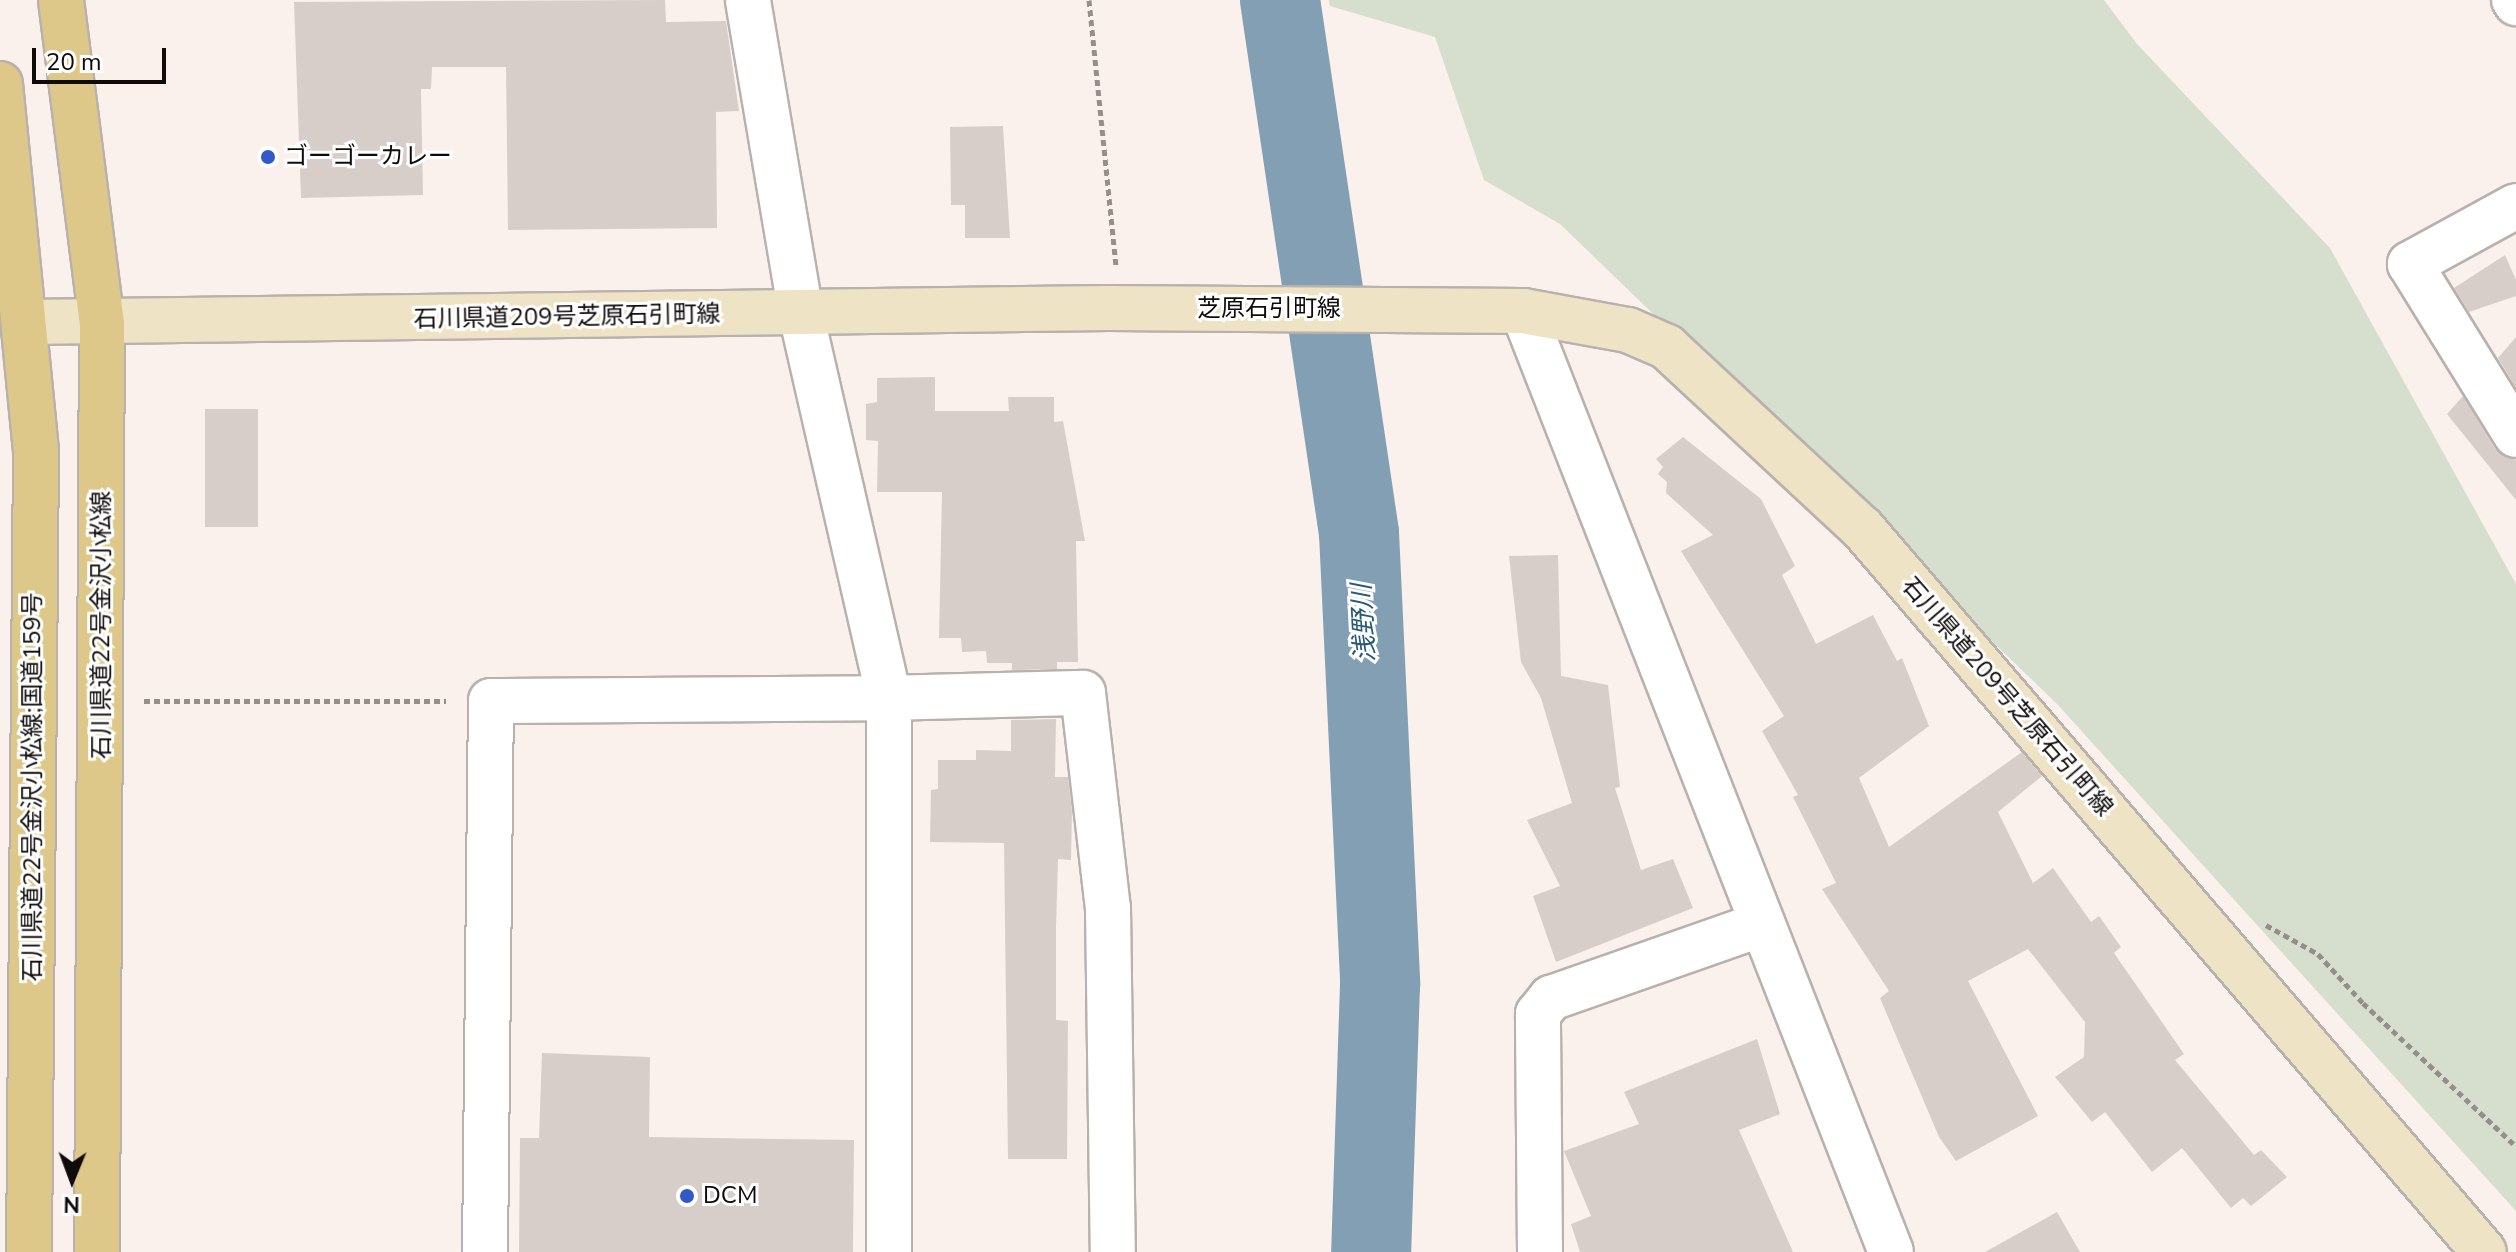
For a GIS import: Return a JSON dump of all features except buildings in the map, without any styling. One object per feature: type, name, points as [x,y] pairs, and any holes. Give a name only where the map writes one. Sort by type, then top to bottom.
[{"type":"main road","name":"石川県道22号金沢小松線","points":[[61,0],[102,324],[97,1252]]},
{"type":"main road","points":[[0,84],[12,322]]},
{"type":"main road","name":"石川県道209号芝原石引町線","points":[[12,322],[102,324],[801,314],[1113,295]]},
{"type":"main road","name":"芝原石引町線","points":[[1113,295],[1428,311]]},
{"type":"main road","name":"石川県道209号芝原石引町線","points":[[1428,311],[1523,311],[1614,326],[1667,347],[1862,528],[2484,1252]]},
{"type":"main road","name":"石川県道22号金沢小松線;国道159号","points":[[12,322],[36,451],[29,1252]]},
{"type":"street","points":[[748,0],[801,314],[889,698],[889,1252]]},
{"type":"street","points":[[2516,206],[2410,264],[2516,435]]},
{"type":"street","points":[[1523,311],[1891,1252]]},
{"type":"street","points":[[485,1252],[491,701],[1083,693],[1108,908],[1113,1252]]},
{"type":"street","points":[[1540,1252],[1538,1014],[1551,998],[1762,924]]},
{"type":"path","points":[[1089,0],[1113,295]]},
{"type":"path","points":[[101,701],[491,701]]},
{"type":"path","points":[[2220,945],[2262,923],[2318,954],[2363,1003],[2516,1146]]},
{"type":"green space","points":[[1329,0],[2104,0],[2137,44],[2330,248],[2516,584],[2516,1211],[2057,704],[1560,224],[1484,180],[1435,37],[1330,6]]},
{"type":"waterway","name":"浅野川","points":[[1280,0],[1359,533],[1380,985],[1371,1252]]},
{"type":"place","name":"ゴーゴーカレー","points":[[268,157]]},
{"type":"place","name":"DCM","points":[[687,1196]]}]
